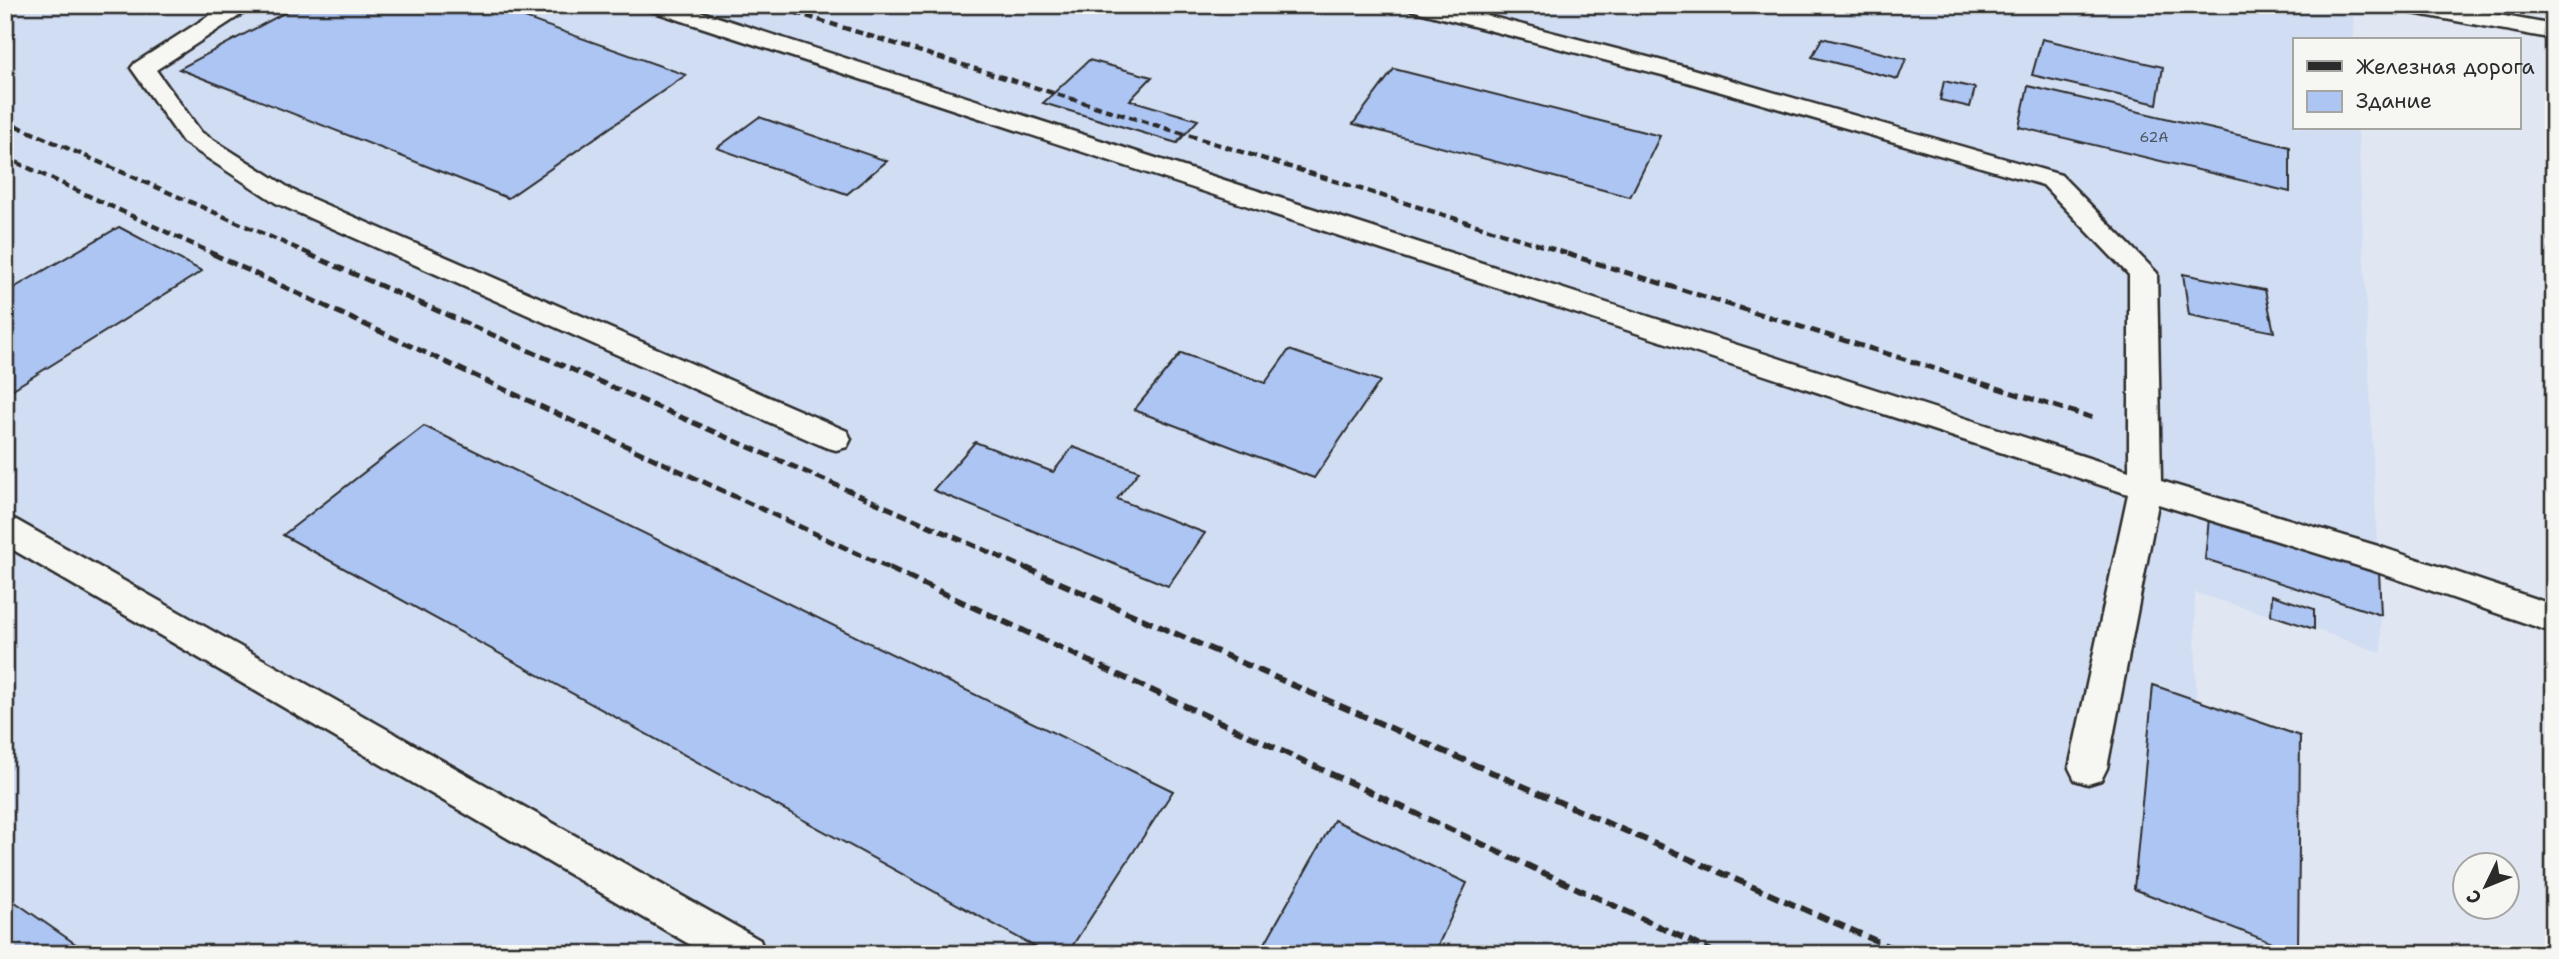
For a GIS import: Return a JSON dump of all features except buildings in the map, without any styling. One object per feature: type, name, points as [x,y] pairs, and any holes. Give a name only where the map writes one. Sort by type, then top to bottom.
[{"type":"lane","points":[[245,5],[225,14],[143,68],[192,137],[285,197],[836,439]]},
{"type":"lane","points":[[657,5],[2145,488],[2378,559],[2554,619]]},
{"type":"lane","points":[[1419,5],[1674,71],[2052,180],[2143,273],[2145,488],[2088,768]]},
{"type":"lane","points":[[2407,5],[2554,32]]},
{"type":"lane","points":[[5,529],[745,954]]},
{"type":"shaded area","points":[[5,5],[2353,5],[2354,38],[2293,38],[2293,130],[2358,130],[2382,653],[2195,593],[2196,700],[2300,736],[2298,952],[2301,954],[5,954]]},
{"type":"railway","points":[[771,5],[1572,255]]},
{"type":"railway","points":[[5,121],[312,255]]},
{"type":"railway","points":[[5,157],[216,255]]},
{"type":"railway","points":[[213,254],[893,570]]},
{"type":"railway","points":[[308,254],[1030,570]]},
{"type":"railway","points":[[1567,254],[2093,418]]},
{"type":"railway","points":[[889,568],[1718,954]]},
{"type":"railway","points":[[1026,568],[1906,954]]}]
